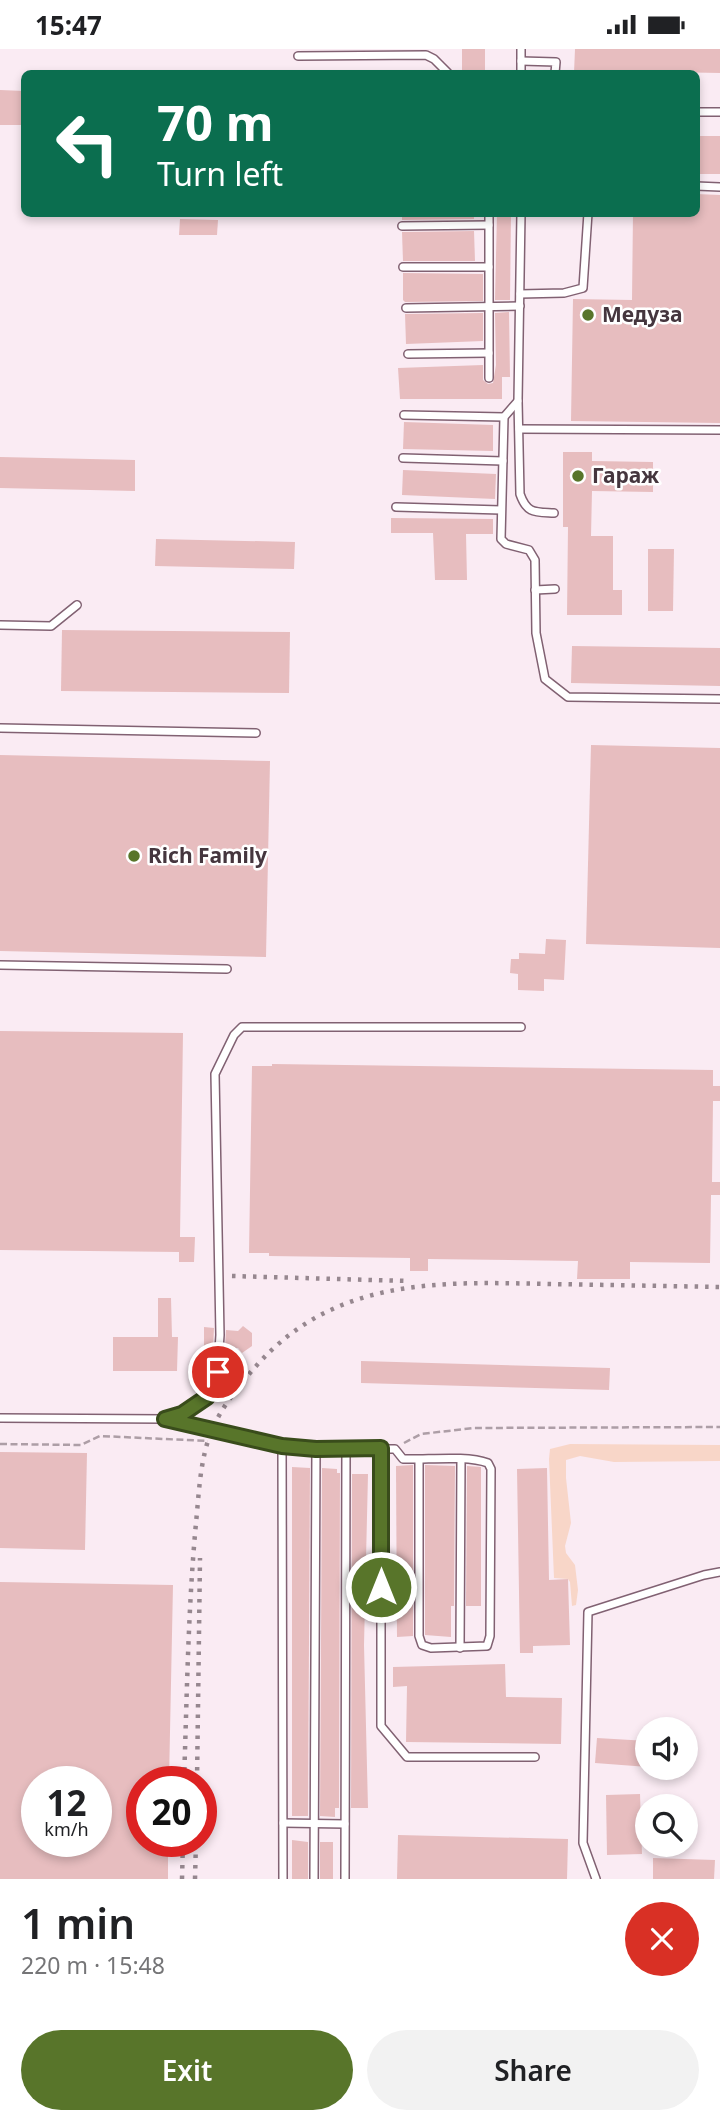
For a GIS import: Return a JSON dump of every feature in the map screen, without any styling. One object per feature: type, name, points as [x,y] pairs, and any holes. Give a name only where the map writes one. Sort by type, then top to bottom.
[{"type":"lane","points":[[521,49],[521,70]]},
{"type":"lane","points":[[298,57],[426,55],[445,70]]},
{"type":"lane","points":[[521,61],[555,62],[555,70]]},
{"type":"lane","points":[[700,112],[720,112]]},
{"type":"lane","points":[[700,186],[720,187]]},
{"type":"lane","points":[[489,217],[489,378]]},
{"type":"lane","points":[[522,217],[518,401],[520,495],[524,506],[533,512],[554,513]]},
{"type":"lane","points":[[520,293],[564,293],[583,288],[587,217]]},
{"type":"lane","points":[[401,226],[489,225]]},
{"type":"lane","points":[[403,267],[489,267]]},
{"type":"lane","points":[[406,308],[520,306]]},
{"type":"lane","points":[[408,355],[489,353]]},
{"type":"lane","points":[[518,401],[504,417],[501,538],[506,544],[529,550],[534,560],[536,633],[545,679],[568,697],[720,699]]},
{"type":"lane","points":[[404,415],[504,417]]},
{"type":"lane","points":[[519,429],[720,430]]},
{"type":"lane","points":[[402,458],[503,461]]},
{"type":"lane","points":[[396,507],[502,510]]},
{"type":"lane","points":[[535,590],[555,589]]},
{"type":"lane","points":[[0,625],[51,626],[77,605]]},
{"type":"lane","points":[[0,728],[256,733]]},
{"type":"lane","points":[[0,965],[227,969]]},
{"type":"lane","points":[[165,1419],[182,1414],[207,1397],[218,1372],[220,1335],[215,1074],[234,1035],[242,1027],[521,1027]]},
{"type":"lane","points":[[0,1418],[165,1419],[282,1446],[395,1449],[403,1459],[419,1459],[461,1460],[488,1463],[491,1483],[490,1636],[487,1646],[431,1648],[422,1645],[419,1636],[419,1459]]},
{"type":"lane","points":[[282,1446],[283,1879]]},
{"type":"lane","points":[[345,1879],[346,1448]]},
{"type":"lane","points":[[381,1448],[381,1726],[407,1757],[536,1758]]},
{"type":"lane","points":[[314,1879],[316,1449]]},
{"type":"lane","points":[[460,1648],[461,1460]]},
{"type":"lane","points":[[596,1879],[583,1843],[587,1612],[720,1572]]},
{"type":"lane","points":[[283,1823],[345,1824]]},
{"type":"path","points":[[395,1449],[421,1434],[474,1428],[720,1427]]},
{"type":"path","points":[[0,1444],[81,1445],[100,1436],[209,1441]]},
{"type":"shaded area","points":[[570,1444],[720,1445],[720,1461],[614,1462],[580,1456],[566,1460],[571,1523],[565,1546],[566,1553],[575,1565],[578,1590],[576,1605],[572,1606],[570,1582],[568,1579],[554,1578],[549,1459],[550,1449]]},
{"type":"building","points":[[462,49],[485,49],[485,70],[462,70]]},
{"type":"building","points":[[575,49],[720,49],[720,73],[700,73],[700,70],[574,70]]},
{"type":"building","points":[[0,90],[21,91],[21,125],[0,125]]},
{"type":"building","points":[[700,136],[720,136],[720,174],[700,174]]},
{"type":"building","points":[[700,194],[720,195],[720,423],[571,421],[573,299],[632,300],[633,217],[700,217]]},
{"type":"building","points":[[402,217],[474,217],[474,219],[402,220]]},
{"type":"building","points":[[497,217],[511,217],[510,300],[495,300]]},
{"type":"building","points":[[180,219],[218,220],[217,235],[179,235]]},
{"type":"building","points":[[474,231],[475,261],[403,261],[402,232]]},
{"type":"building","points":[[403,273],[483,274],[483,301],[405,302]]},
{"type":"building","points":[[509,312],[510,377],[502,377],[502,399],[400,399],[398,368],[483,365],[483,380],[488,384],[493,383],[496,365],[495,313]]},
{"type":"building","points":[[483,313],[483,341],[406,344],[405,314]]},
{"type":"building","points":[[404,422],[493,425],[493,451],[403,449]]},
{"type":"building","points":[[563,452],[592,452],[592,461],[653,462],[653,492],[592,491],[591,536],[613,536],[613,590],[622,590],[622,615],[567,615],[568,527],[563,527]]},
{"type":"building","points":[[0,457],[135,460],[135,491],[0,488]]},
{"type":"building","points":[[403,470],[496,474],[495,499],[402,495]]},
{"type":"building","points":[[391,518],[493,519],[493,534],[466,534],[467,580],[435,580],[433,533],[391,533]]},
{"type":"building","points":[[156,539],[295,542],[294,569],[155,566]]},
{"type":"building","points":[[648,549],[674,549],[673,611],[648,611]]},
{"type":"building","points":[[62,630],[290,632],[289,693],[61,691]]},
{"type":"building","points":[[572,646],[720,648],[720,686],[571,683]]},
{"type":"building","points":[[591,745],[720,748],[720,948],[586,944]]},
{"type":"building","name":"Rich Family","points":[[0,755],[270,761],[266,957],[0,951]]},
{"type":"building","points":[[546,939],[566,940],[564,980],[544,979],[544,991],[518,990],[518,974],[510,973],[511,959],[519,959],[519,953],[545,954]]},
{"type":"building","points":[[0,1031],[183,1033],[180,1237],[195,1237],[194,1262],[179,1262],[179,1252],[0,1250]]},
{"type":"building","points":[[272,1064],[713,1070],[713,1086],[720,1086],[720,1101],[713,1101],[712,1182],[720,1182],[720,1195],[711,1195],[710,1263],[630,1262],[630,1279],[577,1279],[578,1261],[428,1259],[428,1271],[410,1271],[410,1258],[269,1256],[269,1253],[249,1253],[252,1066]]},
{"type":"building","points":[[158,1298],[171,1298],[172,1337],[178,1337],[177,1371],[113,1371],[113,1337],[158,1337]]},
{"type":"building","points":[[243,1326],[252,1333],[252,1346],[242,1353],[238,1348],[225,1348],[226,1330],[238,1331]]},
{"type":"building","points":[[204,1327],[214,1328],[213,1349],[204,1349]]},
{"type":"building","points":[[361,1361],[610,1368],[609,1390],[361,1383]]},
{"type":"building","points":[[0,1452],[87,1453],[85,1550],[0,1548]]},
{"type":"building","points":[[413,1465],[413,1636],[397,1637],[396,1466]]},
{"type":"building","points":[[425,1465],[455,1466],[454,1606],[451,1606],[451,1637],[425,1635]]},
{"type":"building","points":[[467,1466],[481,1467],[481,1606],[466,1606]]},
{"type":"building","points":[[292,1467],[310,1468],[308,1816],[292,1816]]},
{"type":"building","points":[[322,1468],[337,1469],[337,1473],[340,1473],[339,1808],[335,1808],[335,1817],[320,1816]]},
{"type":"building","points":[[547,1468],[549,1580],[568,1579],[570,1645],[533,1646],[533,1653],[520,1653],[517,1469]]},
{"type":"building","points":[[352,1474],[368,1474],[364,1645],[368,1808],[351,1808]]},
{"type":"building","points":[[0,1582],[173,1585],[169,1766],[126,1766],[126,1857],[168,1857],[168,1879],[0,1879]]},
{"type":"building","points":[[505,1664],[506,1697],[562,1698],[561,1744],[406,1742],[407,1686],[393,1687],[393,1667]]},
{"type":"building","points":[[597,1738],[635,1740],[635,1766],[595,1763]]},
{"type":"building","points":[[635,1794],[635,1854],[607,1855],[606,1795]]},
{"type":"building","points":[[398,1835],[568,1839],[567,1879],[397,1879]]},
{"type":"building","points":[[292,1840],[308,1842],[308,1879],[292,1879]]},
{"type":"building","points":[[320,1842],[333,1842],[333,1879],[320,1879]]},
{"type":"building","points":[[653,1858],[715,1860],[714,1879],[653,1879]]},
{"type":"railway","points":[[232,1276],[408,1281]]},
{"type":"railway","points":[[184,1766],[191,1587],[202,1464],[216,1421],[232,1395],[257,1365],[288,1336],[321,1315],[356,1300],[393,1290],[431,1285],[510,1283],[720,1287]]},
{"type":"railway","points":[[197,1766],[200,1558]]},
{"type":"railway","points":[[182,1879],[183,1857]]},
{"type":"railway","points":[[195,1879],[196,1857]]},
{"type":"place","name":"Медуза","points":[[588,315]]},
{"type":"place","name":"Гараж","points":[[578,476]]},
{"type":"place","name":"Rich Family","points":[[134,856]]},
{"type":"route","points":[[218,1372],[207,1397],[182,1414],[165,1419],[282,1446],[316,1449],[381,1448],[381,1587]]}]
